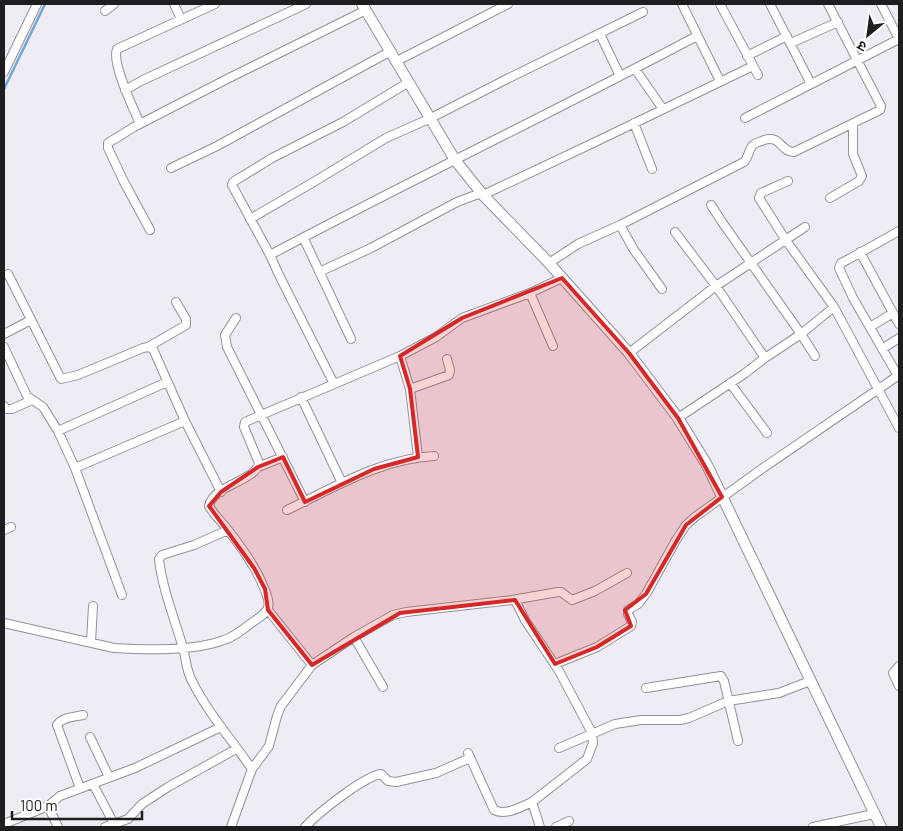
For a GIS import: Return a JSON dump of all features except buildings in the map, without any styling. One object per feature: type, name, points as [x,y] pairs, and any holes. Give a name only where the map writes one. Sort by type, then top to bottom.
[{"type":"street","points":[[4,72],[37,4]]},
{"type":"street","points":[[106,11],[114,4]]},
{"type":"street","points":[[174,4],[181,19]]},
{"type":"street","points":[[140,124],[116,60],[115,54],[117,49],[215,4]]},
{"type":"street","points":[[126,90],[143,80],[306,4]]},
{"type":"street","points":[[397,61],[508,4]]},
{"type":"street","points":[[682,4],[720,81]]},
{"type":"street","points":[[720,4],[758,75]]},
{"type":"street","points":[[770,4],[811,84]]},
{"type":"street","points":[[549,263],[578,244],[620,225],[744,162],[748,158],[751,147],[757,142],[772,139],[780,142],[786,150],[794,152],[882,108],[828,4]]},
{"type":"street","points":[[745,118],[899,39],[881,4]]},
{"type":"street","points":[[150,230],[108,148],[110,142],[140,124],[364,7],[454,160],[482,194],[549,263],[629,353],[678,418],[707,465],[881,827]]},
{"type":"street","points":[[250,219],[312,184],[386,138],[431,118],[644,12]]},
{"type":"street","points":[[747,56],[838,22]]},
{"type":"street","points":[[600,34],[620,76]]},
{"type":"street","points":[[270,255],[304,239],[377,198],[697,36]]},
{"type":"street","points":[[171,168],[217,146],[391,51]]},
{"type":"street","points":[[319,272],[371,248],[458,202],[482,194],[753,66]]},
{"type":"street","points":[[635,69],[663,109]]},
{"type":"street","points":[[334,384],[270,255],[232,185],[234,180],[272,158],[343,122],[409,82]]},
{"type":"street","points":[[634,123],[652,169]]},
{"type":"street","points":[[830,198],[861,179],[862,176],[853,154],[853,124]]},
{"type":"street","points":[[788,181],[761,193],[759,196],[784,239],[834,307],[898,424]]},
{"type":"street","points":[[712,205],[815,356]]},
{"type":"street","points":[[620,225],[634,250],[662,289]]},
{"type":"street","points":[[629,353],[716,286],[804,227]]},
{"type":"street","points":[[555,664],[597,648],[631,626],[632,622],[628,610],[638,604],[646,594],[676,540],[695,516],[881,395],[898,375],[839,268],[841,263],[899,231]]},
{"type":"street","points":[[675,232],[716,286],[765,358]]},
{"type":"street","points":[[304,239],[351,339]]},
{"type":"street","points":[[860,252],[899,324]]},
{"type":"street","points":[[8,274],[61,379],[78,375],[148,347],[186,325],[186,319],[176,302]]},
{"type":"street","points":[[258,467],[259,463],[244,424],[247,421],[400,356],[436,337],[462,318],[530,293],[562,278]]},
{"type":"street","points":[[530,293],[553,346]]},
{"type":"street","points":[[678,418],[801,334],[834,307]]},
{"type":"street","points":[[870,327],[894,313]]},
{"type":"street","points":[[236,318],[225,335],[225,341],[305,502]]},
{"type":"street","points":[[4,334],[31,320]]},
{"type":"street","points":[[882,349],[899,338]]},
{"type":"street","points":[[4,347],[27,396],[47,411],[58,431],[75,468],[122,595]]},
{"type":"street","points":[[148,347],[153,349],[185,421],[221,492]]},
{"type":"street","points":[[400,356],[410,389],[418,457]]},
{"type":"street","points":[[410,389],[449,375],[450,370],[447,359]]},
{"type":"street","points":[[58,431],[168,382]]},
{"type":"street","points":[[730,383],[767,433]]},
{"type":"street","points":[[301,397],[342,483]]},
{"type":"street","points":[[4,406],[7,409],[12,409],[32,400]]},
{"type":"street","points":[[75,468],[185,421]]},
{"type":"street","points":[[288,510],[342,483],[392,462],[434,456]]},
{"type":"street","points":[[283,457],[258,467],[221,492],[211,500],[209,506],[254,568],[265,589],[269,606],[268,610],[312,665]]},
{"type":"street","points":[[228,530],[194,546],[162,555],[159,559],[192,682],[236,749],[252,769]]},
{"type":"street","points":[[231,827],[252,769],[269,746],[281,706],[312,665],[354,637],[400,613],[515,600],[558,592],[561,592],[570,600],[576,599],[595,591],[627,573]]},
{"type":"street","points":[[305,827],[358,784],[375,775],[381,774],[388,781],[396,782],[436,773],[469,756],[490,801],[497,812],[501,813],[518,809],[532,802],[587,759],[593,743],[592,734],[555,664],[525,620],[515,600]]},
{"type":"street","points":[[91,642],[93,606]]},
{"type":"street","points":[[4,623],[132,649],[183,647],[206,645],[222,641],[238,633],[268,610]]},
{"type":"street","points":[[354,637],[383,687]]},
{"type":"street","points":[[899,666],[893,673],[899,686]]},
{"type":"street","points":[[646,688],[719,675],[724,681],[738,741]]},
{"type":"street","points":[[559,748],[615,724],[641,720],[680,720],[728,701],[779,693],[810,681]]},
{"type":"street","points":[[80,788],[57,725],[64,719],[83,716]]},
{"type":"street","points":[[4,824],[48,806],[60,796],[135,768],[221,727]]},
{"type":"street","points":[[90,737],[109,777]]},
{"type":"street","points":[[105,827],[131,817],[142,804],[168,787],[236,749]]},
{"type":"street","points":[[92,784],[114,824]]},
{"type":"street","points":[[532,802],[540,827]]},
{"type":"street","points":[[48,806],[58,827]]},
{"type":"street","points":[[813,827],[874,814]]},
{"type":"street","points":[[556,827],[569,820]]},
{"type":"highlighted area","points":[[562,278],[629,353],[678,418],[722,497],[686,525],[646,594],[625,610],[631,626],[597,647],[555,664],[515,600],[400,613],[312,665],[268,610],[265,589],[254,568],[209,506],[221,492],[258,467],[283,457],[305,502],[374,469],[418,457],[410,389],[400,356],[462,318]]},
{"type":"waterway","points":[[4,89],[45,4]]}]
